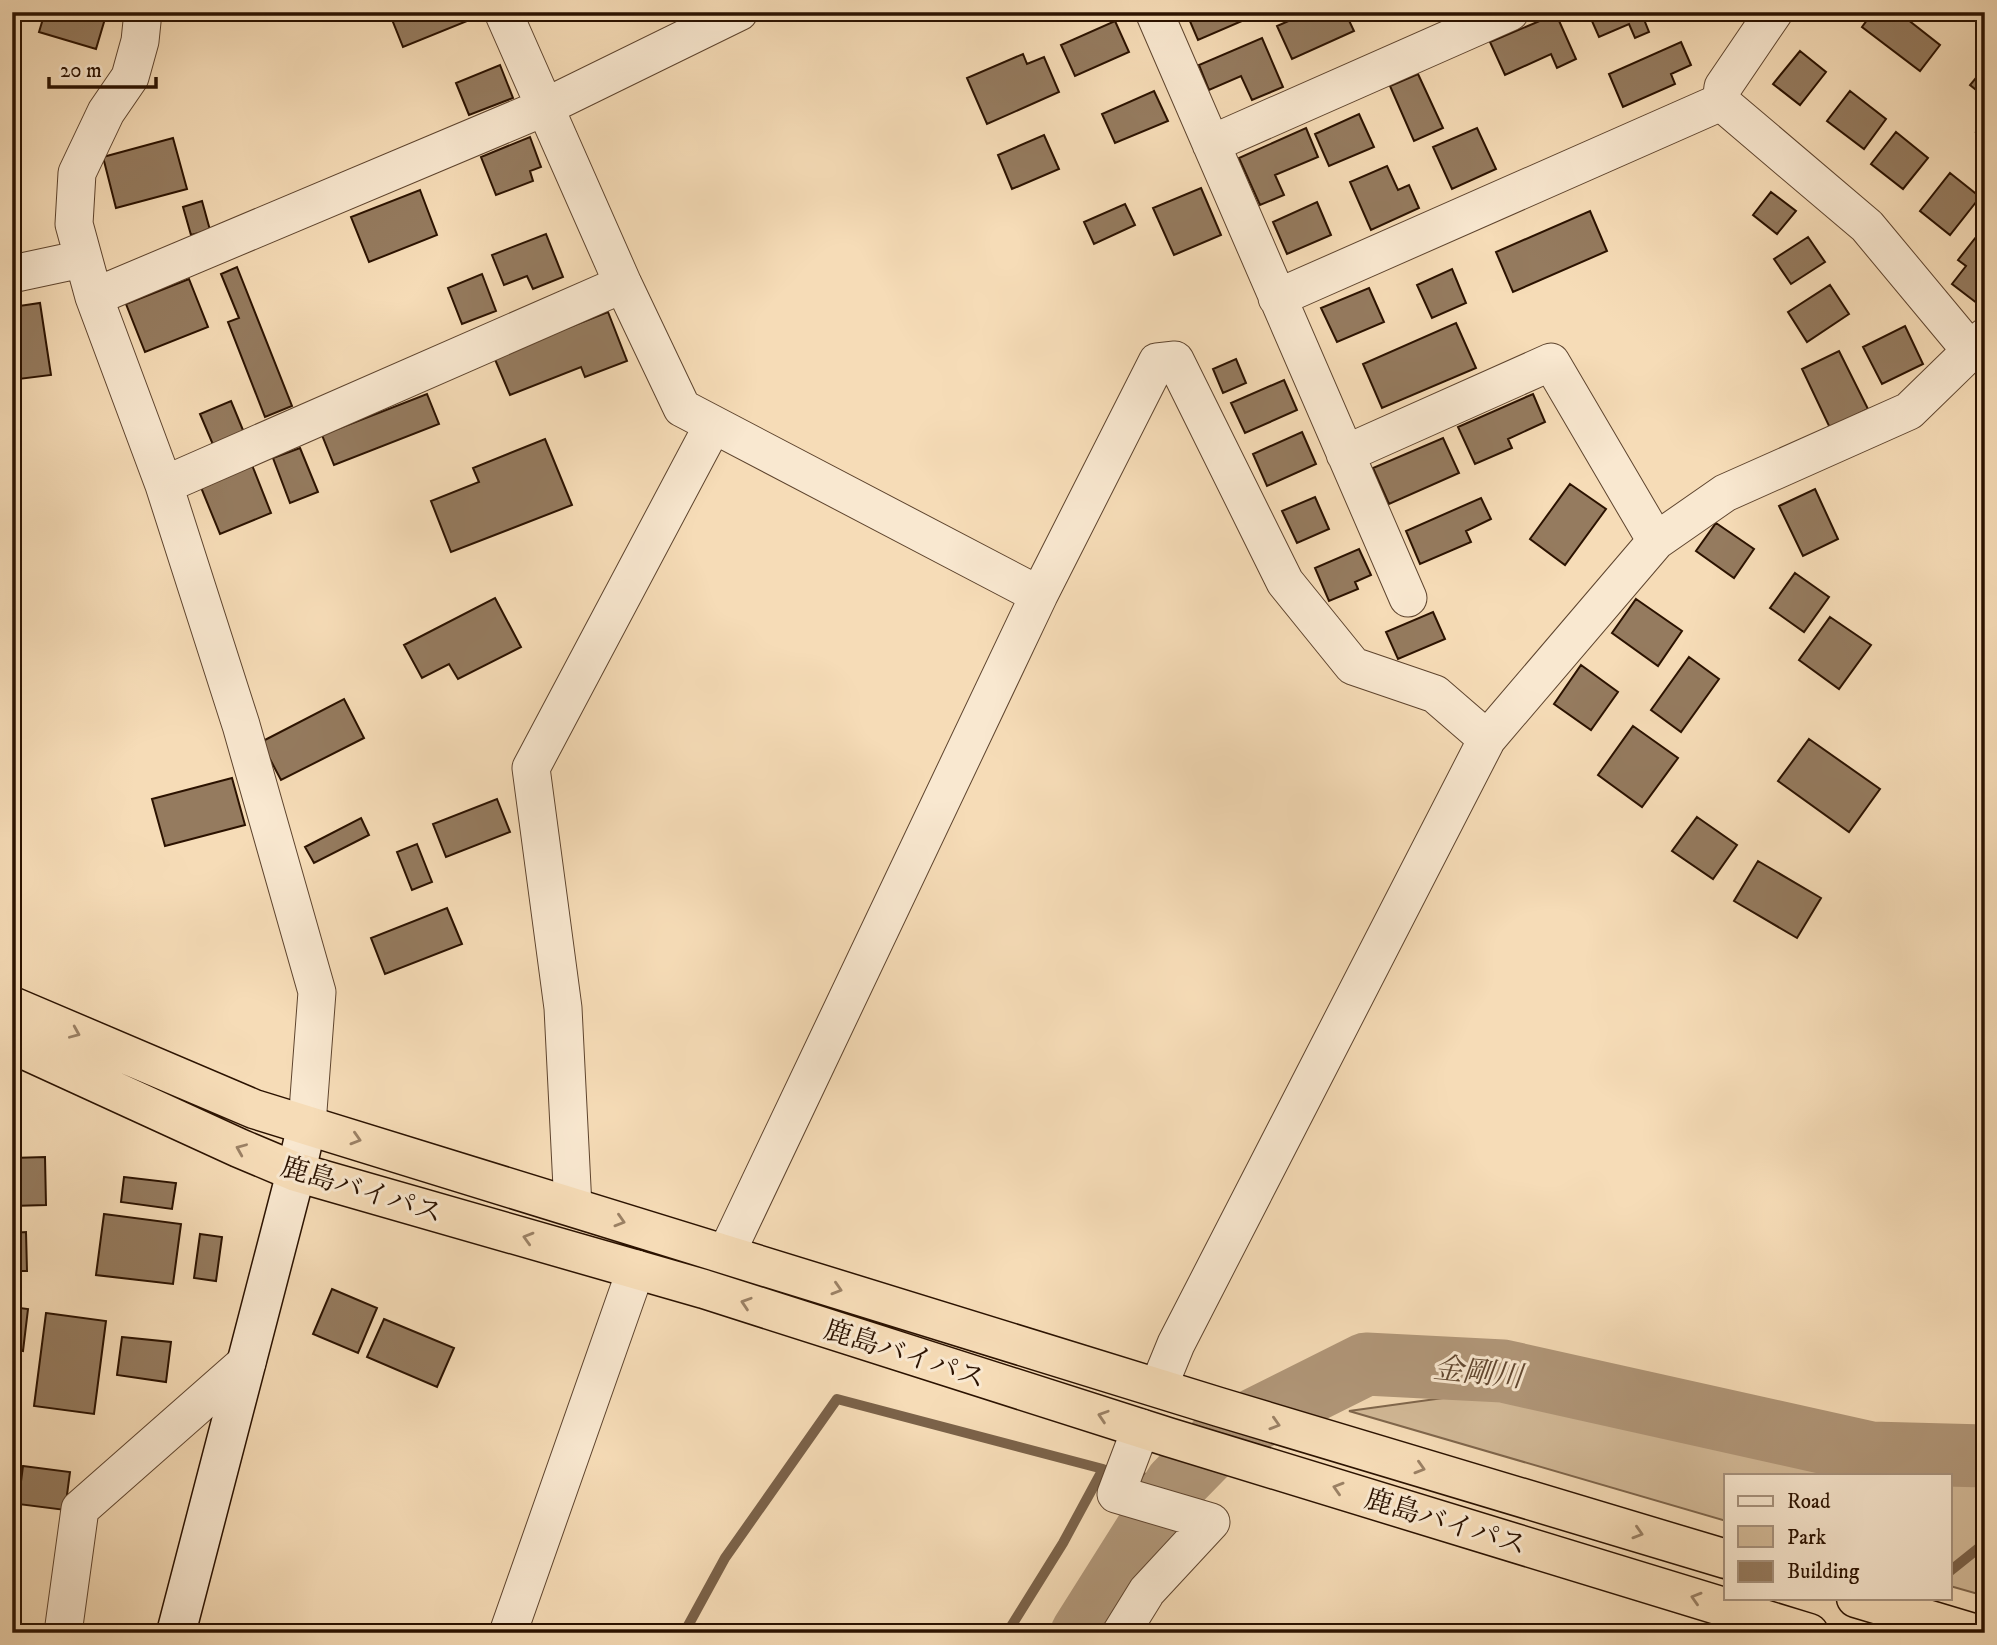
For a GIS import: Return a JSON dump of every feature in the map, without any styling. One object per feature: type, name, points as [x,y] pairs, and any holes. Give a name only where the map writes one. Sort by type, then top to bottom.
[{"type":"highway","name":"鹿島バイパス","points":[[12,1006],[254,1109],[1219,1407],[1724,1558]]},
{"type":"highway","name":"鹿島バイパス","points":[[12,1044],[296,1172],[636,1269],[1154,1432],[1809,1633]]},
{"type":"highway","points":[[1863,1600],[1973,1633]]},
{"type":"street","points":[[143,12],[140,41],[130,76],[106,112],[76,173],[74,224],[94,297],[164,485],[241,725],[317,992],[307,1124],[176,1633]]},
{"type":"street","points":[[503,12],[623,284],[682,408],[1039,595]]},
{"type":"street","points":[[94,297],[545,107],[739,12]]},
{"type":"street","points":[[1154,12],[1408,598]]},
{"type":"street","points":[[1211,144],[1510,12]]},
{"type":"street","points":[[1721,102],[1723,86],[1774,12]]},
{"type":"street","points":[[1277,298],[1721,102]]},
{"type":"street","points":[[1158,1388],[1176,1344],[1487,739],[1656,541],[1725,493],[1909,411],[1978,344],[1867,226],[1721,102]]},
{"type":"street","points":[[12,274],[82,259]]},
{"type":"street","points":[[164,485],[623,284]]},
{"type":"street","points":[[726,1254],[1039,595],[1157,362],[1175,360],[1285,582],[1353,666],[1435,694],[1487,739]]},
{"type":"street","points":[[1345,454],[1551,362],[1656,541]]},
{"type":"street","points":[[573,1206],[563,1008],[531,768],[713,425]]},
{"type":"street","points":[[508,1633],[636,1269]]},
{"type":"street","points":[[63,1633],[80,1510],[247,1362]]},
{"type":"street","points":[[1121,1633],[1147,1591],[1211,1522],[1116,1494],[1154,1432]]},
{"type":"green space","points":[[1472,1394],[1842,1474],[1724,1474],[1724,1520],[1349,1411]]},
{"type":"green space","points":[[1985,1484],[1985,1596],[1952,1587],[1952,1485]]},
{"type":"building","points":[[12,12],[21,12],[12,40]]},
{"type":"building","points":[[45,12],[107,12],[96,49],[39,32]]},
{"type":"building","points":[[389,12],[481,12],[482,15],[403,47]]},
{"type":"building","points":[[1186,12],[1238,12],[1242,21],[1198,40]]},
{"type":"building","points":[[1309,12],[1345,12],[1354,31],[1292,59],[1277,26]]},
{"type":"building","points":[[1588,12],[1641,12],[1649,32],[1635,38],[1629,24],[1599,37]]},
{"type":"building","points":[[1687,12],[1706,12],[1690,19]]},
{"type":"building","points":[[1873,12],[1898,12],[1940,45],[1920,71],[1862,27]]},
{"type":"building","points":[[1556,14],[1576,59],[1557,68],[1551,54],[1505,75],[1490,42]]},
{"type":"building","points":[[1115,21],[1129,52],[1075,76],[1061,45]]},
{"type":"building","points":[[1262,38],[1283,87],[1252,100],[1241,76],[1209,90],[1199,65]]},
{"type":"building","points":[[1681,42],[1691,65],[1671,74],[1675,84],[1623,107],[1609,74]]},
{"type":"building","points":[[1800,51],[1826,72],[1800,105],[1773,84]]},
{"type":"building","points":[[1023,54],[1027,64],[1044,57],[1059,92],[987,124],[967,78]]},
{"type":"building","points":[[500,65],[513,98],[469,115],[456,83]]},
{"type":"building","points":[[1985,67],[1985,97],[1970,85]]},
{"type":"building","points":[[1418,74],[1443,128],[1414,141],[1390,86]]},
{"type":"building","points":[[1154,91],[1168,121],[1115,143],[1102,114]]},
{"type":"building","points":[[1850,91],[1886,119],[1864,149],[1827,121]]},
{"type":"building","points":[[1359,114],[1374,147],[1329,166],[1315,134]]},
{"type":"building","points":[[1985,121],[1985,138],[1976,132]]},
{"type":"building","points":[[1306,128],[1318,157],[1275,175],[1284,195],[1260,205],[1239,158]]},
{"type":"building","points":[[1477,128],[1496,169],[1452,189],[1433,147]]},
{"type":"building","points":[[1896,132],[1928,158],[1903,189],[1871,164]]},
{"type":"building","points":[[1044,135],[1059,169],[1012,189],[998,155]]},
{"type":"building","points":[[530,137],[541,167],[530,171],[533,181],[496,195],[481,157]]},
{"type":"building","points":[[173,138],[187,189],[116,208],[103,157]]},
{"type":"building","points":[[1387,166],[1398,190],[1409,185],[1419,208],[1371,230],[1350,182]]},
{"type":"building","points":[[1950,173],[1980,197],[1950,235],[1920,211]]},
{"type":"building","points":[[1201,188],[1221,235],[1174,255],[1153,208]]},
{"type":"building","points":[[420,190],[437,235],[369,262],[351,217]]},
{"type":"building","points":[[1771,192],[1796,211],[1777,234],[1753,215]]},
{"type":"building","points":[[202,201],[210,230],[191,235],[183,207]]},
{"type":"building","points":[[1317,202],[1331,235],[1287,254],[1273,222]]},
{"type":"building","points":[[1125,204],[1135,225],[1094,244],[1084,222]]},
{"type":"building","points":[[1590,211],[1607,251],[1513,292],[1496,252]]},
{"type":"building","points":[[546,234],[563,277],[533,289],[527,276],[504,285],[492,255]]},
{"type":"building","points":[[1808,237],[1825,262],[1791,284],[1774,259]]},
{"type":"building","points":[[1976,237],[1985,243],[1985,296],[1978,304],[1952,284],[1966,266],[1958,260]]},
{"type":"building","points":[[237,267],[292,406],[265,417],[228,322],[239,318],[221,274]]},
{"type":"building","points":[[1452,269],[1466,303],[1432,318],[1417,285]]},
{"type":"building","points":[[482,274],[496,311],[462,324],[448,288]]},
{"type":"building","points":[[189,279],[208,327],[145,352],[126,304]]},
{"type":"building","points":[[1830,285],[1849,314],[1807,342],[1788,312]]},
{"type":"building","points":[[1369,288],[1384,322],[1337,342],[1321,308]]},
{"type":"building","points":[[40,303],[51,375],[19,379],[12,340],[12,307]]},
{"type":"building","points":[[608,312],[627,361],[585,377],[581,367],[510,395],[494,357]]},
{"type":"building","points":[[1456,323],[1476,368],[1382,408],[1363,364]]},
{"type":"building","points":[[1905,326],[1923,364],[1882,384],[1863,347]]},
{"type":"building","points":[[1839,351],[1868,409],[1830,428],[1802,369]]},
{"type":"building","points":[[1236,359],[1246,383],[1223,393],[1213,369]]},
{"type":"building","points":[[1284,380],[1297,410],[1245,433],[1231,403]]},
{"type":"building","points":[[427,394],[439,424],[334,465],[322,435]]},
{"type":"building","points":[[1533,394],[1545,422],[1508,439],[1512,448],[1475,464],[1458,427]]},
{"type":"building","points":[[231,401],[245,435],[214,447],[200,414]]},
{"type":"building","points":[[1302,432],[1316,464],[1267,486],[1253,454]]},
{"type":"building","points":[[1443,438],[1459,473],[1389,504],[1373,468]]},
{"type":"building","points":[[545,439],[572,505],[451,552],[431,501],[479,482],[473,468]]},
{"type":"building","points":[[300,448],[318,492],[290,503],[273,458]]},
{"type":"building","points":[[252,465],[271,513],[220,534],[200,485]]},
{"type":"building","points":[[1570,484],[1606,509],[1565,565],[1530,539]]},
{"type":"building","points":[[1815,489],[1838,539],[1803,556],[1779,506]]},
{"type":"building","points":[[1315,497],[1329,529],[1297,543],[1282,511]]},
{"type":"building","points":[[1481,498],[1491,519],[1466,531],[1471,542],[1420,564],[1406,531]]},
{"type":"building","points":[[1716,523],[1754,549],[1734,578],[1696,551]]},
{"type":"building","points":[[1359,549],[1371,575],[1355,582],[1358,589],[1329,601],[1315,568]]},
{"type":"building","points":[[1795,573],[1829,597],[1804,632],[1770,608]]},
{"type":"building","points":[[495,598],[521,647],[458,679],[449,664],[422,678],[404,645]]},
{"type":"building","points":[[1636,599],[1682,631],[1658,666],[1612,633]]},
{"type":"building","points":[[1433,612],[1445,639],[1398,659],[1386,632]]},
{"type":"building","points":[[1830,617],[1871,645],[1839,689],[1799,660]]},
{"type":"building","points":[[1689,657],[1719,679],[1681,732],[1651,710]]},
{"type":"building","points":[[1581,665],[1618,692],[1591,730],[1554,704]]},
{"type":"building","points":[[344,699],[364,738],[281,780],[261,742]]},
{"type":"building","points":[[1633,726],[1678,758],[1642,807],[1598,775]]},
{"type":"building","points":[[1809,739],[1880,789],[1849,832],[1778,781]]},
{"type":"building","points":[[232,778],[245,825],[165,846],[152,799]]},
{"type":"building","points":[[497,799],[510,832],[446,857],[433,824]]},
{"type":"building","points":[[1697,817],[1737,845],[1713,879],[1672,851]]},
{"type":"building","points":[[361,818],[369,835],[314,863],[305,847]]},
{"type":"building","points":[[417,844],[432,882],[412,890],[397,852]]},
{"type":"building","points":[[1758,861],[1821,898],[1797,938],[1734,901]]},
{"type":"building","points":[[447,908],[462,944],[385,974],[371,938]]},
{"type":"building","points":[[45,1157],[46,1205],[12,1206],[12,1158]]},
{"type":"building","points":[[124,1177],[176,1183],[172,1209],[121,1202]]},
{"type":"building","points":[[104,1214],[181,1224],[173,1284],[96,1275]]},
{"type":"building","points":[[26,1232],[27,1271],[12,1271],[12,1233]]},
{"type":"building","points":[[200,1234],[222,1237],[216,1281],[194,1278]]},
{"type":"building","points":[[332,1289],[377,1308],[358,1353],[313,1334]]},
{"type":"building","points":[[12,1307],[28,1309],[23,1351],[12,1349]]},
{"type":"building","points":[[46,1313],[106,1321],[94,1414],[34,1406]]},
{"type":"building","points":[[384,1319],[454,1348],[437,1387],[367,1357]]},
{"type":"building","points":[[122,1337],[171,1342],[166,1382],[117,1375]]},
{"type":"building","points":[[12,1459],[18,1459],[12,1501]]},
{"type":"building","points":[[23,1466],[70,1472],[65,1510],[18,1504]]},
{"type":"waterway","name":"金剛川","points":[[1082,1633],[1176,1484],[1224,1435],[1366,1364],[1503,1371],[1871,1453],[1985,1456]]},
{"type":"waterway","points":[[684,1633],[725,1558],[837,1399],[1103,1469],[1063,1543],[1007,1633]]},
{"type":"waterway","points":[[1141,1477],[1176,1484]]},
{"type":"waterway","points":[[1952,1569],[1985,1543]]}]
